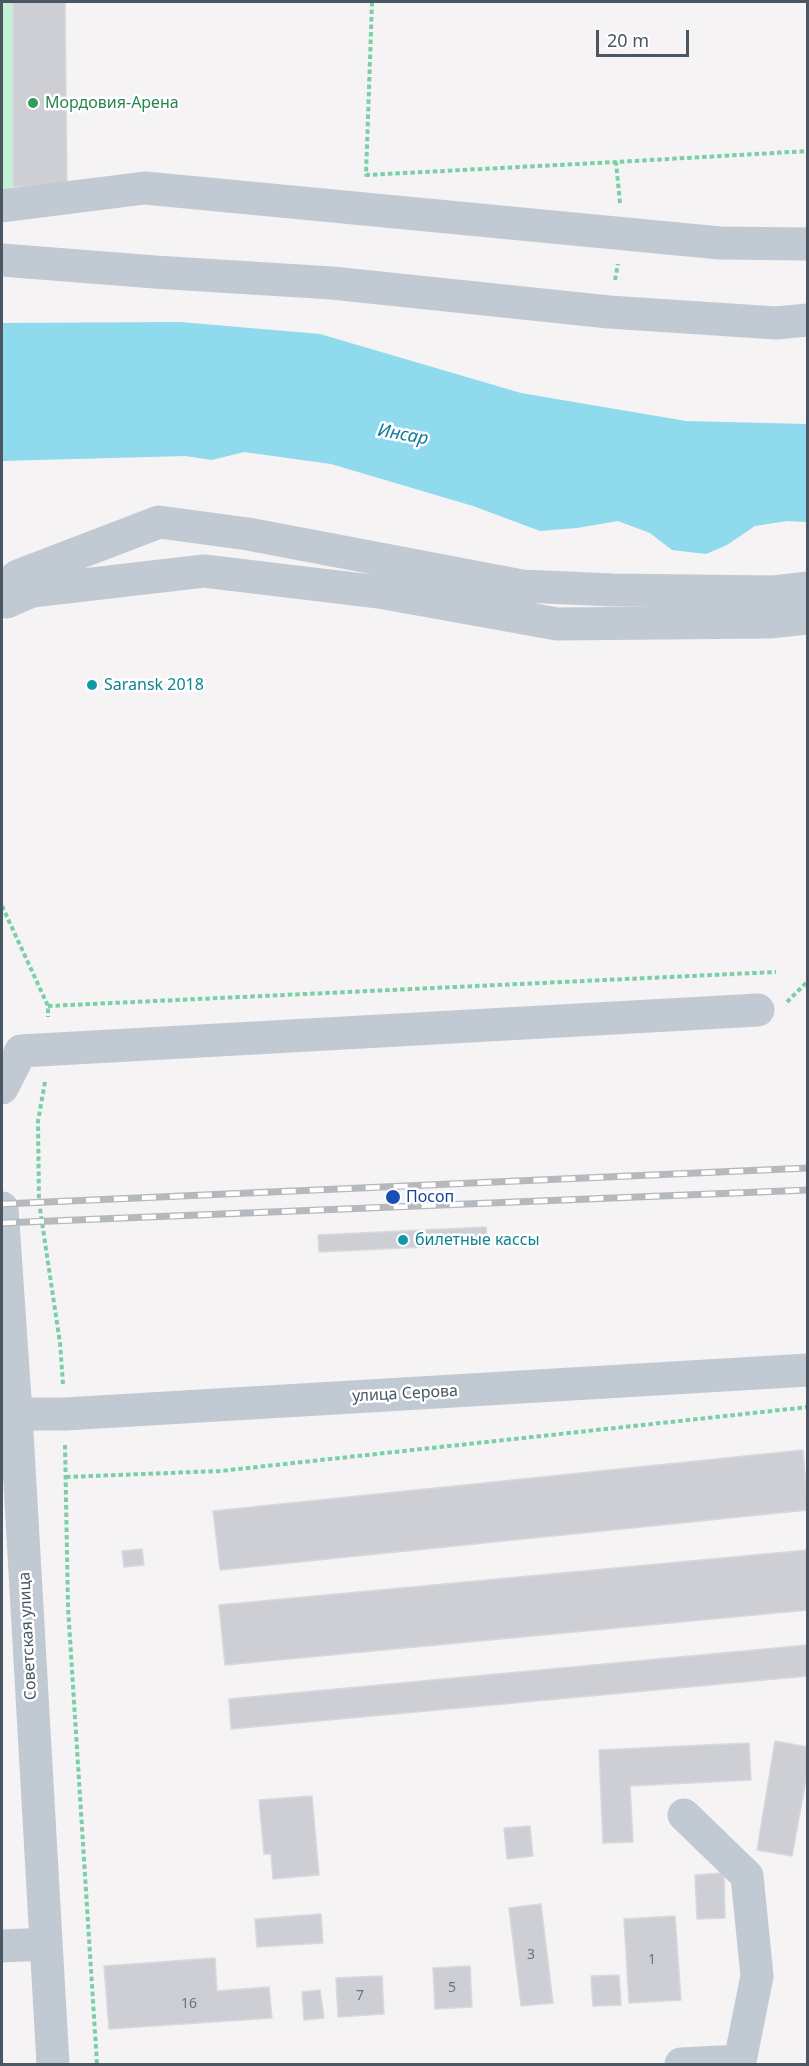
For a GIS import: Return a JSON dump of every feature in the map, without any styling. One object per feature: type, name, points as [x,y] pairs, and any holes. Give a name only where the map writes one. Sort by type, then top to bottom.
[{"type":"street","points":[[2,206],[145,188],[623,235],[720,243],[807,244]]},
{"type":"street","points":[[2,260],[155,272],[333,282],[609,312],[776,323],[807,320]]},
{"type":"street","points":[[2,588],[18,576],[159,522],[248,534],[522,586],[765,592],[807,588]]},
{"type":"street","points":[[2,604],[32,591],[204,570],[379,592],[557,624],[769,622],[807,618]]},
{"type":"street","points":[[2,1088],[21,1051],[758,1010]]},
{"type":"street","name":"Советская улица","points":[[2,1209],[9,1414],[19,1474],[15,1642],[46,1944],[53,2064]]},
{"type":"street","name":"улица Серова","points":[[9,1414],[65,1414],[797,1371]]},
{"type":"street","points":[[681,2064],[740,2061],[757,1976],[747,1876],[684,1815]]},
{"type":"street","points":[[2,1946],[46,1944]]},
{"type":"path","points":[[372,2],[366,175],[807,151]]},
{"type":"path","points":[[609,312],[623,235],[616,162]]},
{"type":"path","points":[[2,906],[48,1006],[46,1072],[38,1120],[39,1202],[60,1343],[65,1414],[68,1607],[97,2064]]},
{"type":"path","points":[[48,1006],[776,972]]},
{"type":"path","points":[[66,1477],[220,1471],[807,1407]]},
{"type":"green space","name":"Мордовия-Арена","points":[[2,2],[66,2],[63,204],[2,207]]},
{"type":"water","name":"Инсар","points":[[180,322],[320,334],[521,393],[686,421],[807,424],[807,522],[787,521],[755,526],[727,545],[706,554],[672,550],[650,533],[618,521],[540,531],[473,506],[331,464],[244,452],[212,460],[185,456],[2,461],[2,323]]},
{"type":"building","name":"Мордовия-Арена","points":[[13,2],[65,2],[67,187],[13,186]]},
{"type":"building","name":"билетные кассы","points":[[486,1227],[487,1244],[319,1252],[318,1235]]},
{"type":"building","points":[[803,1450],[808,1510],[220,1570],[213,1511]]},
{"type":"building","points":[[142,1549],[144,1565],[124,1567],[122,1551]]},
{"type":"building","points":[[808,1550],[808,1610],[225,1665],[219,1605]]},
{"type":"building","points":[[808,1645],[808,1676],[231,1729],[229,1699]]},
{"type":"building","points":[[775,1741],[808,1747],[808,1769],[792,1856],[757,1850]]},
{"type":"building","points":[[749,1743],[751,1780],[630,1786],[633,1842],[603,1843],[599,1750]]},
{"type":"building","points":[[312,1796],[319,1875],[273,1879],[271,1854],[264,1854],[259,1800]]},
{"type":"building","points":[[530,1826],[533,1856],[507,1859],[504,1828]]},
{"type":"building","points":[[724,1873],[725,1918],[697,1919],[695,1875]]},
{"type":"building","points":[[541,1904],[553,2003],[521,2006],[509,1908]]},
{"type":"building","points":[[321,1914],[323,1943],[257,1947],[255,1919]]},
{"type":"building","points":[[675,1916],[681,2000],[629,2003],[624,1919]]},
{"type":"building","points":[[215,1958],[217,1991],[269,1987],[272,2018],[109,2029],[104,1966]]},
{"type":"building","points":[[470,1966],[472,2007],[435,2009],[433,1968]]},
{"type":"building","points":[[619,1975],[621,2005],[593,2006],[591,1976]]},
{"type":"building","points":[[382,1976],[384,2014],[338,2017],[336,1978]]},
{"type":"building","points":[[320,1990],[324,2018],[304,2020],[302,1992]]},
{"type":"railway","points":[[2,1204],[808,1168]]},
{"type":"railway","points":[[2,1223],[808,1190]]},
{"type":"place","name":"Мордовия-Арена","points":[[33,103]]},
{"type":"place","name":"Saransk 2018","points":[[92,685]]},
{"type":"place","name":"Посоп","points":[[393,1197]]},
{"type":"place","name":"билетные кассы","points":[[403,1240]]}]
